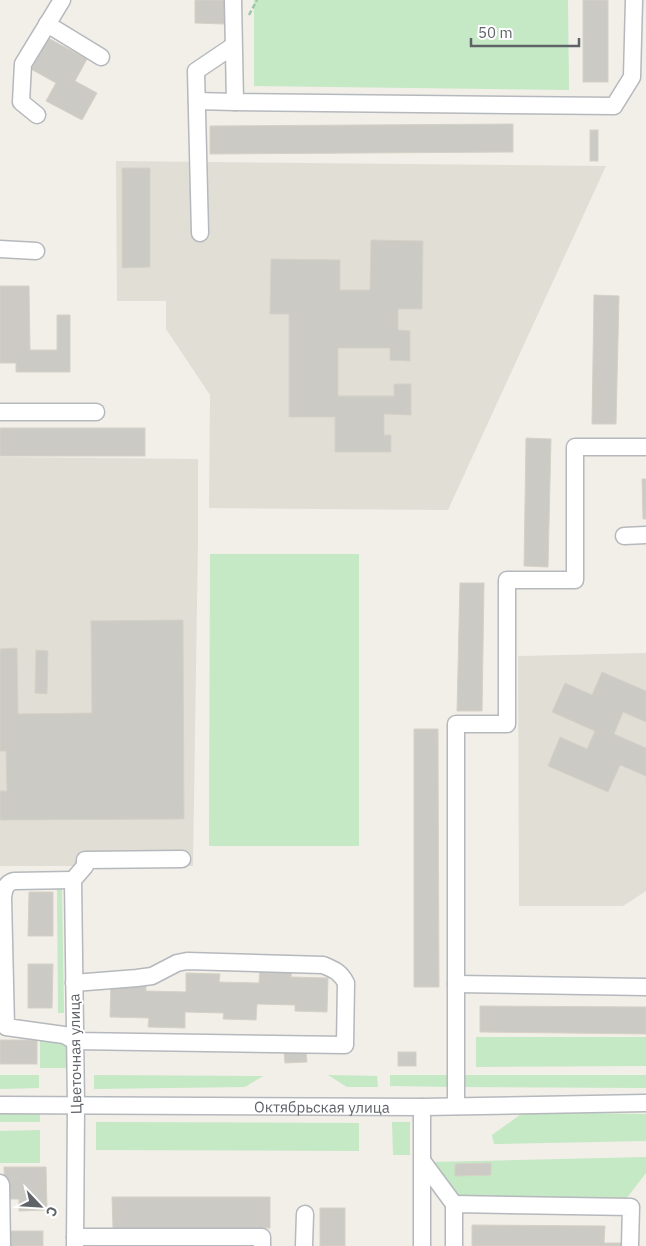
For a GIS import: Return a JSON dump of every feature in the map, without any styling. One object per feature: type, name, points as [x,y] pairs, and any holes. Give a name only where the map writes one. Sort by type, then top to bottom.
[{"type":"street","points":[[37,115],[21,102],[23,64],[62,0]]},
{"type":"street","points":[[233,0],[235,102]]},
{"type":"street","points":[[197,101],[614,106],[632,77],[634,0]]},
{"type":"street","points":[[47,24],[101,57]]},
{"type":"street","points":[[200,233],[196,71],[233,46]]},
{"type":"street","points":[[0,249],[36,251]]},
{"type":"street","points":[[0,412],[96,412]]},
{"type":"street","points":[[456,1106],[456,724],[507,724],[507,580],[575,580],[575,447],[646,447]]},
{"type":"street","points":[[624,536],[646,535]]},
{"type":"street","points":[[74,983],[152,976],[176,963],[187,961],[323,965],[341,975],[346,983],[345,1045],[75,1041],[64,1035],[3,1027],[3,898],[8,882],[73,880],[85,866],[85,860],[182,859]]},
{"type":"street","name":"Цветочная улица","points":[[73,880],[76,1105],[75,1242]]},
{"type":"street","points":[[456,984],[646,987]]},
{"type":"street","name":"Октябрьская улица","points":[[0,1105],[422,1107],[646,1103]]},
{"type":"street","points":[[422,1107],[422,1246]]},
{"type":"street","points":[[423,1162],[454,1204],[454,1246]]},
{"type":"street","points":[[0,1183],[2,1246]]},
{"type":"street","points":[[454,1204],[631,1207],[630,1246]]},
{"type":"street","points":[[304,1214],[304,1246]]},
{"type":"street","points":[[75,1242],[262,1237],[262,1246]]},
{"type":"shaded area","points":[[116,161],[606,166],[448,510],[209,508],[210,395],[166,329],[166,301],[117,301]]},
{"type":"shaded area","points":[[0,457],[198,459],[193,866],[0,866]]},
{"type":"shaded area","points":[[646,653],[646,891],[623,906],[519,906],[518,656]]},
{"type":"green space","points":[[254,0],[568,0],[569,90],[254,86]]},
{"type":"green space","points":[[210,554],[359,554],[359,846],[209,846]]},
{"type":"green space","points":[[62,887],[64,1013],[58,1013],[57,888]]},
{"type":"green space","points":[[476,1037],[646,1037],[646,1066],[476,1067]]},
{"type":"green space","points":[[40,1039],[67,1039],[67,1068],[40,1068]]},
{"type":"green space","points":[[0,1075],[39,1075],[39,1088],[0,1089]]},
{"type":"green space","points":[[94,1075],[263,1076],[245,1087],[94,1089]]},
{"type":"green space","points":[[328,1075],[377,1076],[378,1087],[347,1087]]},
{"type":"green space","points":[[390,1075],[452,1075],[452,1087],[390,1086]]},
{"type":"green space","points":[[459,1075],[646,1075],[646,1088],[458,1087]]},
{"type":"green space","points":[[0,1108],[40,1108],[40,1122],[0,1122]]},
{"type":"green space","points":[[524,1112],[646,1114],[646,1141],[494,1144],[492,1135]]},
{"type":"green space","points":[[96,1122],[359,1123],[359,1151],[96,1150]]},
{"type":"green space","points":[[392,1122],[410,1122],[410,1155],[393,1155]]},
{"type":"green space","points":[[40,1130],[40,1163],[0,1163],[0,1131]]},
{"type":"green space","points":[[646,1157],[646,1173],[626,1199],[456,1195],[432,1162]]},
{"type":"building","points":[[195,0],[225,0],[225,24],[195,23]]},
{"type":"building","points":[[583,0],[608,0],[608,82],[583,82]]},
{"type":"building","points":[[48,38],[87,59],[75,81],[97,93],[82,120],[46,101],[56,83],[31,69]]},
{"type":"building","points":[[513,124],[513,152],[210,154],[210,126]]},
{"type":"building","points":[[590,130],[598,130],[598,161],[590,161]]},
{"type":"building","points":[[122,168],[150,168],[150,267],[122,268]]},
{"type":"building","points":[[371,240],[423,241],[422,309],[398,309],[398,330],[410,331],[410,361],[390,360],[390,348],[338,348],[338,396],[394,396],[394,384],[411,384],[411,415],[384,414],[384,435],[391,435],[391,452],[335,452],[335,417],[289,417],[289,314],[270,314],[271,259],[340,260],[340,290],[370,290]]},
{"type":"building","points":[[0,286],[29,286],[30,350],[57,350],[57,315],[70,315],[70,372],[16,372],[16,363],[0,363]]},
{"type":"building","points":[[594,295],[619,296],[616,424],[592,424]]},
{"type":"building","points":[[0,428],[145,428],[145,456],[0,456]]},
{"type":"building","points":[[526,438],[551,439],[548,567],[524,566]]},
{"type":"building","points":[[642,479],[646,479],[646,519],[643,519]]},
{"type":"building","points":[[460,583],[484,583],[482,711],[457,711]]},
{"type":"building","points":[[183,620],[184,819],[0,820],[0,791],[7,791],[6,751],[0,751],[0,649],[17,648],[18,714],[92,713],[91,621]]},
{"type":"building","points":[[36,650],[48,651],[47,694],[35,693]]},
{"type":"building","points":[[602,672],[646,691],[646,722],[623,712],[614,734],[646,748],[646,776],[620,765],[608,792],[548,766],[560,737],[587,749],[595,731],[552,712],[565,683],[592,695]]},
{"type":"building","points":[[414,729],[438,729],[439,987],[414,987]]},
{"type":"building","points":[[29,892],[53,892],[53,936],[28,936]]},
{"type":"building","points":[[28,964],[53,964],[52,1008],[28,1008]]},
{"type":"building","points":[[260,965],[292,966],[291,977],[328,978],[327,1012],[295,1011],[295,1005],[257,1004],[256,1020],[223,1019],[224,1013],[185,1012],[185,1028],[148,1027],[149,1018],[110,1017],[111,982],[146,983],[146,991],[186,992],[186,973],[220,974],[219,982],[259,983]]},
{"type":"building","points":[[480,1006],[646,1007],[646,1034],[480,1032]]},
{"type":"building","points":[[0,1040],[37,1040],[37,1064],[0,1064]]},
{"type":"building","points":[[306,1051],[307,1062],[285,1063],[284,1052]]},
{"type":"building","points":[[398,1052],[416,1052],[416,1066],[398,1066]]},
{"type":"building","points":[[491,1163],[491,1175],[455,1176],[455,1164]]},
{"type":"building","points":[[4,1167],[46,1167],[47,1210],[19,1211],[19,1199],[5,1199]]},
{"type":"building","points":[[112,1197],[270,1197],[270,1228],[113,1229]]},
{"type":"building","points":[[320,1208],[345,1208],[345,1246],[320,1246]]},
{"type":"building","points":[[472,1225],[605,1226],[604,1243],[627,1243],[627,1246],[472,1246]]},
{"type":"building","points":[[10,1231],[43,1231],[43,1246],[10,1246]]}]
